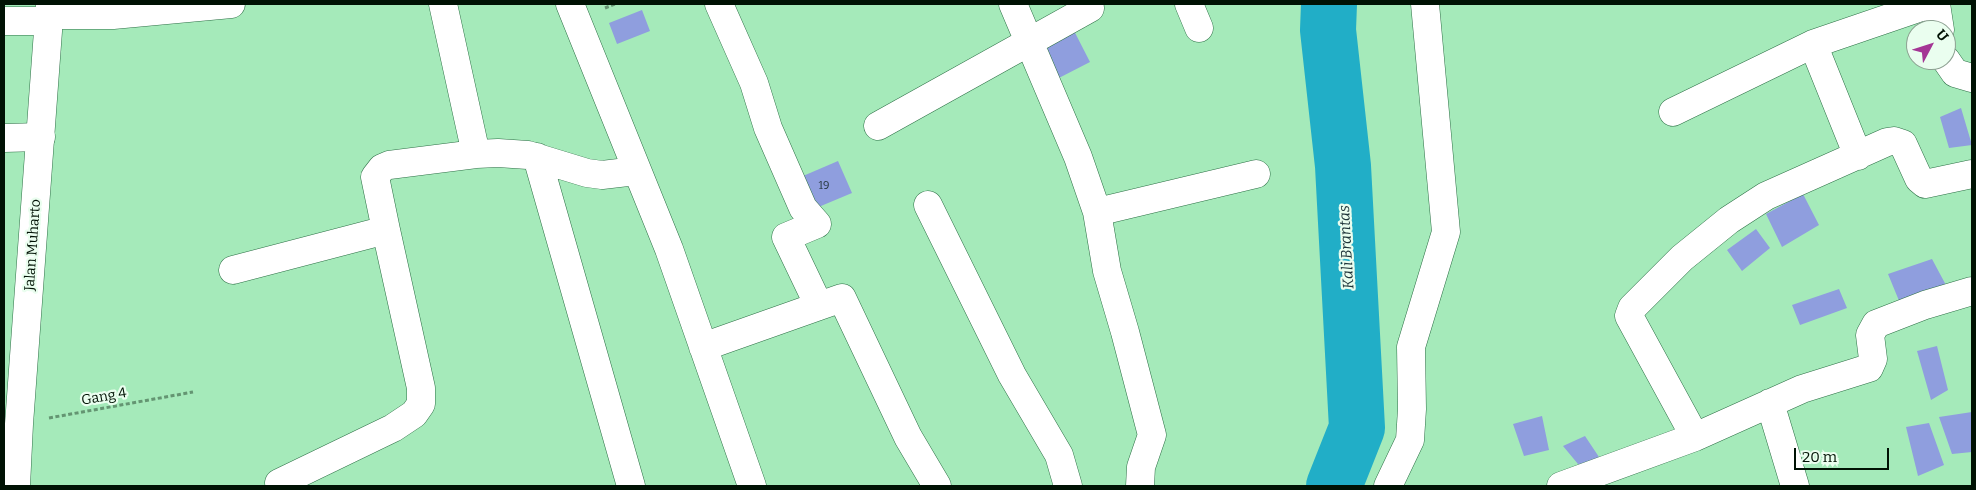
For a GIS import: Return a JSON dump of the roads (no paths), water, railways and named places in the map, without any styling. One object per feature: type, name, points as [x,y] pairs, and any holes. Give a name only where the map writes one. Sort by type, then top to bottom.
[{"type":"street","points":[[4,21],[49,13],[113,15],[231,4]]},
{"type":"street","points":[[443,4],[476,154]]},
{"type":"street","points":[[570,4],[669,249],[752,486]]},
{"type":"street","points":[[719,4],[754,83],[768,128],[803,208],[818,224],[786,237],[819,306]]},
{"type":"street","points":[[1013,4],[1078,157],[1097,212],[1107,271],[1152,436],[1141,468],[1140,486]]},
{"type":"street","points":[[878,126],[1029,40],[1090,8],[1088,4]]},
{"type":"street","points":[[1388,486],[1410,440],[1412,409],[1411,348],[1446,232],[1425,4]]},
{"type":"street","points":[[1673,112],[1813,44],[1930,4]]},
{"type":"street","points":[[1936,4],[1938,20]]},
{"type":"street","name":"Jalan Muharto","points":[[16,486],[11,425],[41,136],[49,13]]},
{"type":"street","points":[[1813,44],[1858,156]]},
{"type":"street","points":[[1953,70],[1955,73],[1972,78]]},
{"type":"street","points":[[4,138],[41,136]]},
{"type":"street","points":[[1695,437],[1629,316],[1632,308],[1682,258],[1728,220],[1766,196],[1894,141],[1903,144],[1919,179],[1925,184],[1972,174]]},
{"type":"street","points":[[277,485],[393,428],[414,414],[421,404],[421,388],[375,178],[382,168],[389,165],[476,154],[510,154],[537,157],[587,174],[602,175],[636,171]]},
{"type":"street","points":[[537,157],[631,486]]},
{"type":"street","points":[[1097,212],[1256,174]]},
{"type":"street","points":[[928,205],[1012,375],[1058,455],[1068,486]]},
{"type":"street","points":[[233,270],[386,230]]},
{"type":"street","points":[[1561,486],[1695,437],[1802,389],[1869,368],[1872,366],[1873,359],[1870,335],[1876,324],[1925,305],[1972,291]]},
{"type":"street","points":[[703,347],[842,298],[908,437],[937,486]]},
{"type":"street","points":[[1770,403],[1795,486]]},
{"type":"waterway","name":"Kali Brantas","points":[[1329,4],[1328,30],[1343,166],[1357,428],[1334,486]]}]
